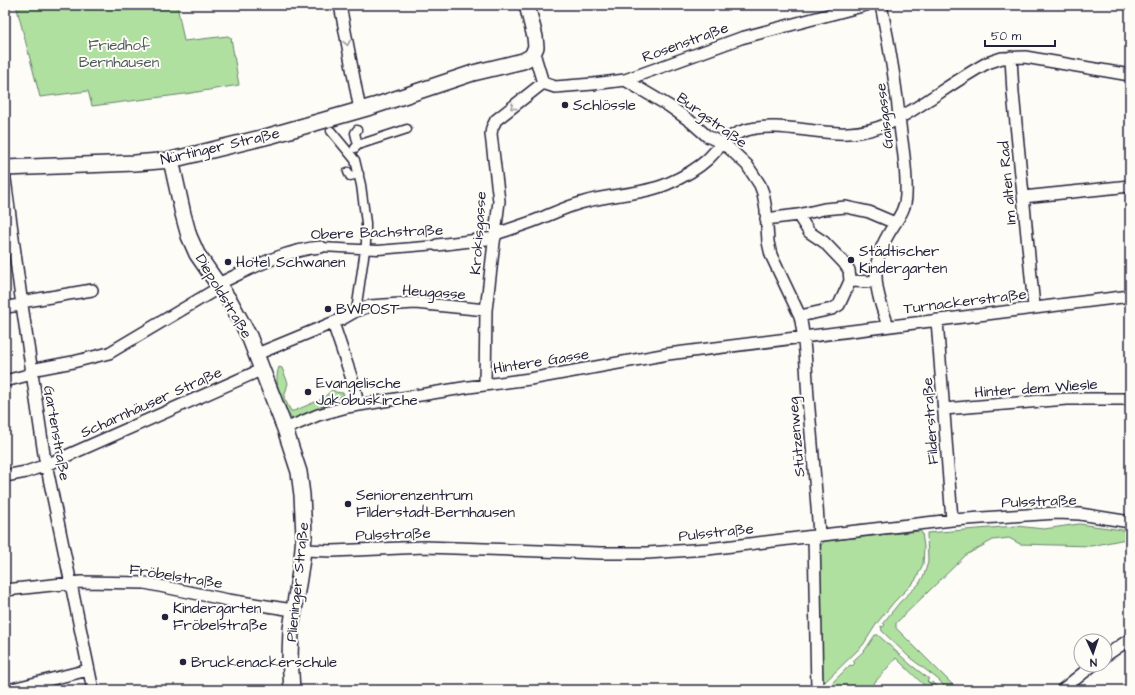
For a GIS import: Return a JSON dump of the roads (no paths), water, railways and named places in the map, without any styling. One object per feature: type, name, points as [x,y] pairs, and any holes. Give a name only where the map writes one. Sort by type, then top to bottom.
[{"type":"main road","points":[[527,5],[536,43],[534,53]]},
{"type":"main road","name":"Nürtinger Straße","points":[[5,168],[135,163],[171,160],[269,136],[360,110],[473,73],[523,61],[534,53]]},
{"type":"main road","name":"Diepoldstraße","points":[[171,160],[180,204],[189,236],[197,254],[238,315],[257,354],[285,429]]},
{"type":"main road","name":"Plieninger Straße","points":[[285,429],[296,463],[300,483],[304,526],[303,550],[293,610],[290,641],[292,690]]},
{"type":"street","points":[[340,5],[360,110]]},
{"type":"street","name":"Gaisgasse","points":[[881,5],[892,58],[900,119],[906,196],[902,212],[888,234],[876,262],[876,282],[888,326]]},
{"type":"street","name":"Rosenstraße","points":[[543,83],[555,87],[625,80],[741,38],[859,6]]},
{"type":"street","points":[[534,53],[543,83]]},
{"type":"street","name":"Im alten Rad","points":[[1011,57],[1034,307]]},
{"type":"street","name":"Obere Bachstraße","points":[[5,381],[32,372],[109,353],[219,285],[293,252],[308,248],[378,250],[437,245],[495,236],[584,202],[645,191],[667,184],[699,166],[722,143],[740,132],[753,128],[782,127],[835,133],[849,133],[878,128],[900,119],[987,63],[1002,58],[1025,57],[1130,75]]},
{"type":"street","name":"Burgstraße","points":[[625,80],[690,121],[707,136],[722,143],[739,156],[754,176],[763,193],[768,242],[771,255],[800,316],[804,337]]},
{"type":"street","name":"Krokisgasse","points":[[485,385],[486,310],[499,201],[492,142],[492,128],[496,120],[543,83]]},
{"type":"street","points":[[345,151],[358,145],[407,129]]},
{"type":"street","points":[[357,130],[358,145]]},
{"type":"street","points":[[331,131],[345,151],[355,160],[360,174],[366,223],[365,249],[356,311]]},
{"type":"street","points":[[348,172],[350,176],[360,174]]},
{"type":"street","name":"Gartenstraße","points":[[5,179],[21,303],[46,465],[93,690]]},
{"type":"street","points":[[1024,196],[1130,186]]},
{"type":"street","points":[[766,219],[798,215],[824,209],[846,207],[869,212],[895,222]]},
{"type":"street","points":[[798,215],[809,232],[824,242],[844,263],[849,270],[850,281],[839,304],[832,309],[800,316]]},
{"type":"street","points":[[850,281],[876,282]]},
{"type":"street","points":[[5,307],[92,290]]},
{"type":"street","name":"Turnackerstraße","points":[[804,337],[1130,296]]},
{"type":"street","name":"Heugasse","points":[[257,354],[370,306],[385,304],[415,304],[486,310]]},
{"type":"street","name":"Filderstraße","points":[[937,320],[952,520]]},
{"type":"street","points":[[333,323],[354,385],[358,405]]},
{"type":"street","name":"Hintere Gasse","points":[[285,429],[318,415],[358,405],[549,376],[668,354],[804,337]]},
{"type":"street","name":"Stützenweg","points":[[804,337],[816,535],[817,690]]},
{"type":"street","name":"Scharnhäuser Straße","points":[[5,476],[26,472],[46,465],[263,369]]},
{"type":"street","name":"Hinter dem Wiesle","points":[[944,409],[1067,399],[1130,399]]},
{"type":"street","name":"Pulsstraße","points":[[303,550],[333,551],[424,547],[647,553],[708,549],[952,520],[1057,513],[1080,514],[1130,522]]},
{"type":"street","name":"Fröbelstraße","points":[[5,590],[71,582],[93,581],[145,583],[228,600],[293,610]]},
{"type":"street","points":[[1113,651],[1130,639]]},
{"type":"street","points":[[8,690],[88,670]]},
{"type":"street","points":[[1062,690],[1083,673]]},
{"type":"place","name":"Schlössle","points":[[565,105]]},
{"type":"place","name":"Städtischer Kindergarten","points":[[851,260]]},
{"type":"place","name":"Hotel Schwanen","points":[[228,262]]},
{"type":"place","name":"BWPOST","points":[[328,309]]},
{"type":"place","name":"Evangelische Jakobuskirche","points":[[308,392]]},
{"type":"place","name":"Seniorenzentrum Filderstadt-Bernhausen","points":[[348,504]]},
{"type":"place","name":"Kindergarten Fröbelstraße","points":[[165,617]]},
{"type":"place","name":"Bruckenackerschule","points":[[183,662]]},
{"type":"park label","name":"Friedhof Bernhausen","points":[[119,54]]}]
